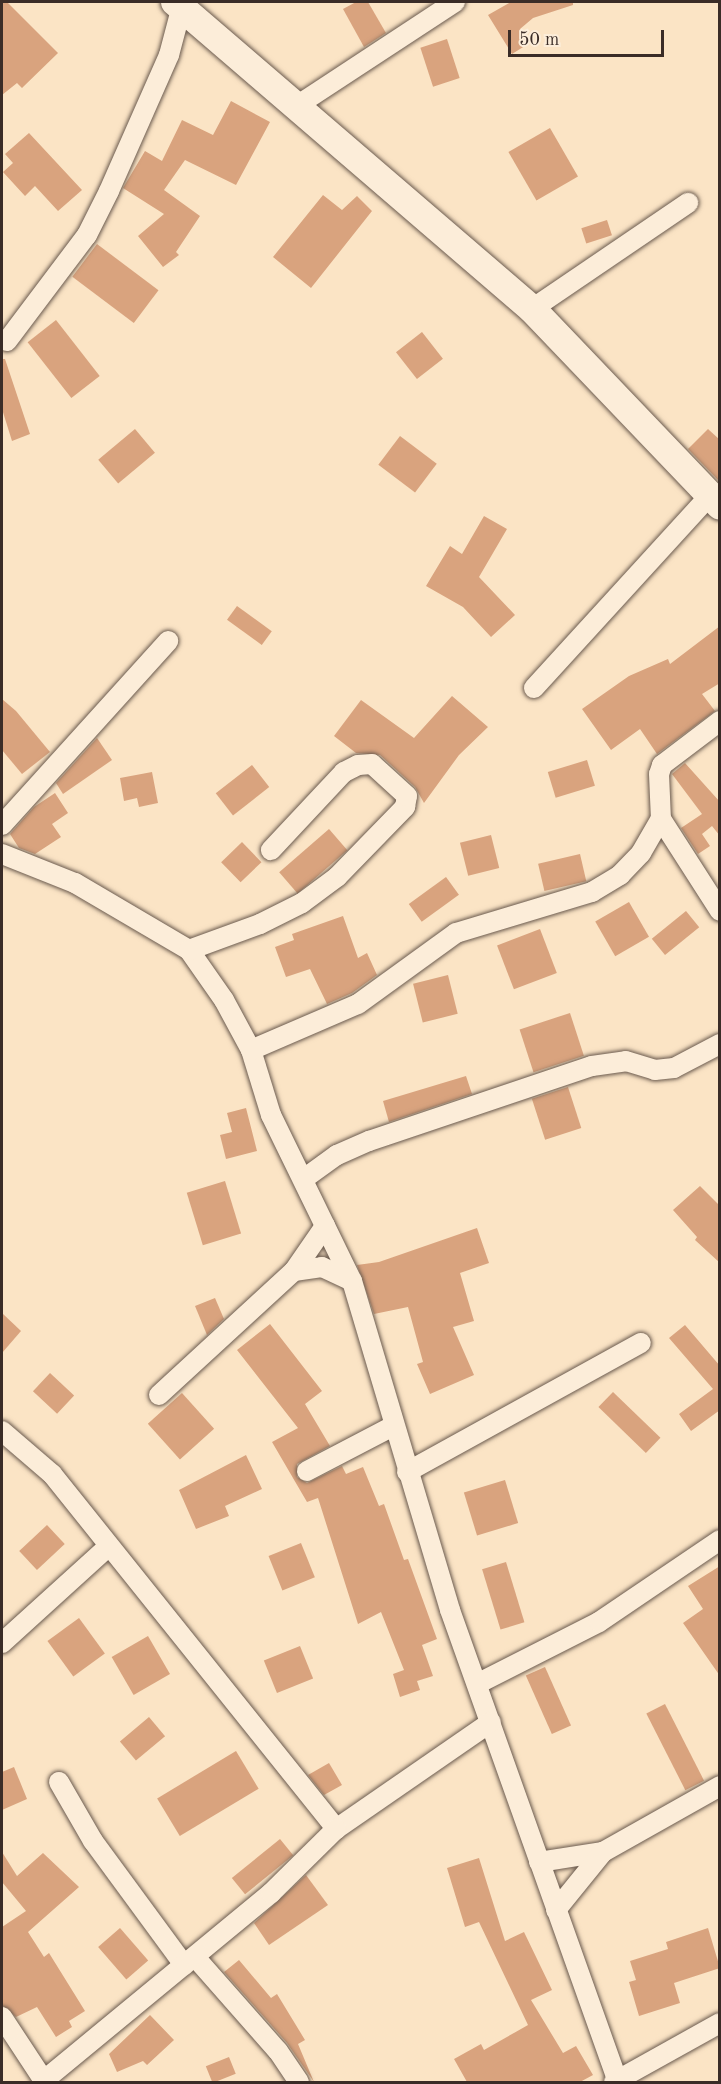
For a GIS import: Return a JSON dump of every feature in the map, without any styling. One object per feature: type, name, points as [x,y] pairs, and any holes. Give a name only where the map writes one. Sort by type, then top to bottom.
[{"type":"street","points":[[298,105],[455,2]]},
{"type":"street","points":[[7,341],[87,235],[110,191],[169,55],[180,3],[531,309],[715,501],[534,688]]},
{"type":"street","points":[[531,309],[688,203]]},
{"type":"street","points":[[2,825],[168,641]]},
{"type":"street","points":[[251,1050],[358,1004],[456,933],[592,892],[620,875],[641,853],[661,819],[662,765],[720,721]]},
{"type":"street","points":[[189,950],[260,924],[302,903],[337,878],[405,807],[407,796],[372,764],[358,765],[344,772],[271,850]]},
{"type":"street","points":[[661,819],[720,911]]},
{"type":"street","points":[[2,854],[75,883],[189,950],[224,1000],[251,1050],[271,1114],[305,1178],[352,1281],[407,1472],[477,1684],[616,2082],[720,2023]]},
{"type":"street","points":[[305,1178],[337,1155],[369,1141],[592,1066],[626,1061],[655,1070],[674,1068],[720,1044]]},
{"type":"street","points":[[159,1395],[294,1271],[326,1226]]},
{"type":"street","points":[[294,1271],[322,1267],[352,1281]]},
{"type":"street","points":[[407,1472],[641,1343]]},
{"type":"street","points":[[307,1471],[393,1426]]},
{"type":"street","points":[[2,1431],[52,1474],[108,1547],[336,1829]]},
{"type":"street","points":[[477,1684],[599,1622],[720,1540]]},
{"type":"street","points":[[2,1643],[108,1547]]},
{"type":"street","points":[[2,2017],[43,2082],[271,1893],[336,1829],[491,1722]]},
{"type":"street","points":[[59,1782],[93,1841],[189,1961],[278,2051],[298,2082]]},
{"type":"street","points":[[539,1862],[603,1852],[720,1786]]},
{"type":"street","points":[[556,1910],[603,1852]]},
{"type":"building","points":[[2,2],[7,2],[58,53],[22,88],[17,83],[2,95]]},
{"type":"building","points":[[356,2],[368,2],[386,33],[364,47],[343,9]]},
{"type":"building","points":[[511,2],[573,2],[573,5],[533,18],[520,29],[528,44],[512,54],[488,15]]},
{"type":"building","points":[[447,39],[460,78],[433,87],[420,48]]},
{"type":"building","points":[[231,101],[270,122],[236,185],[185,160],[164,190],[200,216],[176,252],[179,255],[163,267],[138,236],[164,214],[123,188],[145,151],[162,161],[182,120],[213,135]]},
{"type":"building","points":[[550,128],[578,176],[536,200],[508,152]]},
{"type":"building","points":[[29,133],[82,190],[58,211],[35,186],[25,196],[3,172],[13,163],[5,154]]},
{"type":"building","points":[[323,195],[342,210],[357,196],[372,211],[311,288],[273,257]]},
{"type":"building","points":[[607,220],[612,235],[586,244],[581,228]]},
{"type":"building","points":[[97,244],[158,290],[134,323],[72,277]]},
{"type":"building","points":[[56,320],[100,376],[71,398],[28,342]]},
{"type":"building","points":[[422,332],[443,359],[417,379],[396,352]]},
{"type":"building","points":[[2,359],[5,359],[30,434],[12,441],[2,409]]},
{"type":"building","points":[[135,429],[155,453],[118,484],[98,460]]},
{"type":"building","points":[[708,429],[720,440],[720,482],[688,449]]},
{"type":"building","points":[[400,436],[437,464],[415,492],[378,465]]},
{"type":"building","points":[[484,516],[507,529],[479,577],[515,615],[491,637],[463,607],[426,586],[450,546],[462,554]]},
{"type":"building","points":[[237,606],[272,631],[262,645],[227,620]]},
{"type":"building","points":[[720,626],[720,683],[702,694],[715,711],[657,754],[640,729],[611,750],[582,709],[629,676],[668,659],[670,664]]},
{"type":"building","points":[[452,696],[488,727],[459,755],[424,803],[415,787],[380,755],[356,753],[334,736],[361,700],[414,738]]},
{"type":"building","points":[[2,699],[16,711],[50,752],[22,774],[2,750]]},
{"type":"building","points":[[97,738],[112,760],[63,794],[56,783]]},
{"type":"building","points":[[587,760],[595,786],[556,798],[548,772]]},
{"type":"building","points":[[685,763],[720,802],[720,836],[712,826],[702,834],[710,846],[698,854],[681,828],[702,814],[672,774]]},
{"type":"building","points":[[252,765],[269,787],[233,815],[216,793]]},
{"type":"building","points":[[152,772],[158,803],[139,807],[137,798],[124,801],[120,778]]},
{"type":"building","points":[[55,793],[68,813],[52,824],[61,837],[35,854],[19,848],[10,834],[34,807]]},
{"type":"building","points":[[329,829],[347,850],[298,893],[279,872]]},
{"type":"building","points":[[491,835],[499,868],[468,876],[460,843]]},
{"type":"building","points":[[242,842],[261,862],[241,882],[221,862]]},
{"type":"building","points":[[580,854],[586,881],[544,891],[538,864]]},
{"type":"building","points":[[446,877],[459,895],[422,922],[409,904]]},
{"type":"building","points":[[629,902],[649,937],[615,956],[595,922]]},
{"type":"building","points":[[686,911],[699,927],[665,955],[652,939]]},
{"type":"building","points":[[343,916],[358,958],[367,953],[377,975],[352,993],[327,1004],[310,969],[286,977],[275,947],[294,940],[292,934]]},
{"type":"building","points":[[540,929],[557,973],[514,989],[497,945]]},
{"type":"building","points":[[448,975],[458,1014],[423,1023],[413,984]]},
{"type":"building","points":[[570,1013],[584,1056],[533,1072],[520,1029]]},
{"type":"building","points":[[466,1076],[472,1094],[389,1122],[383,1101]]},
{"type":"building","points":[[568,1087],[581,1128],[545,1140],[532,1099]]},
{"type":"building","points":[[246,1108],[257,1151],[226,1159],[220,1135],[232,1132],[227,1113]]},
{"type":"building","points":[[225,1181],[241,1234],[203,1245],[187,1193]]},
{"type":"building","points":[[700,1186],[720,1206],[720,1263],[695,1240],[697,1237],[673,1210]]},
{"type":"building","points":[[477,1228],[489,1263],[460,1273],[474,1321],[453,1327],[474,1375],[430,1394],[417,1364],[423,1362],[408,1307],[374,1314],[357,1265],[379,1262]]},
{"type":"building","points":[[215,1298],[224,1319],[207,1335],[195,1306]]},
{"type":"building","points":[[2,1313],[21,1331],[2,1353]]},
{"type":"building","points":[[270,1324],[322,1391],[305,1404],[330,1446],[297,1464],[297,1477],[307,1483],[342,1466],[346,1474],[363,1467],[379,1506],[384,1504],[404,1560],[408,1559],[437,1639],[422,1645],[433,1676],[417,1681],[420,1690],[400,1697],[393,1674],[404,1670],[381,1612],[358,1624],[318,1498],[307,1502],[272,1442],[298,1428],[237,1350]]},
{"type":"building","points":[[685,1325],[720,1366],[720,1410],[691,1431],[679,1414],[713,1389],[669,1338]]},
{"type":"building","points":[[50,1373],[74,1396],[57,1414],[33,1391]]},
{"type":"building","points":[[613,1392],[660,1438],[646,1453],[598,1407]]},
{"type":"building","points":[[182,1393],[214,1429],[180,1459],[148,1424]]},
{"type":"building","points":[[246,1455],[262,1489],[225,1506],[229,1516],[196,1529],[179,1490]]},
{"type":"building","points":[[505,1480],[518,1523],[477,1536],[464,1493]]},
{"type":"building","points":[[47,1525],[65,1544],[37,1570],[19,1551]]},
{"type":"building","points":[[301,1543],[315,1577],[282,1590],[269,1556]]},
{"type":"building","points":[[506,1562],[524,1622],[501,1630],[482,1569]]},
{"type":"building","points":[[720,1566],[720,1676],[683,1623],[703,1609],[688,1586]]},
{"type":"building","points":[[79,1618],[105,1654],[73,1677],[47,1641]]},
{"type":"building","points":[[148,1636],[170,1674],[134,1695],[112,1657]]},
{"type":"building","points":[[300,1646],[313,1678],[277,1693],[264,1661]]},
{"type":"building","points":[[545,1667],[571,1725],[552,1734],[526,1676]]},
{"type":"building","points":[[665,1704],[704,1781],[685,1790],[646,1714]]},
{"type":"building","points":[[149,1717],[165,1736],[136,1761],[120,1741]]},
{"type":"building","points":[[236,1751],[259,1789],[180,1836],[157,1798]]},
{"type":"building","points":[[329,1763],[342,1785],[324,1795],[308,1775]]},
{"type":"building","points":[[14,1767],[27,1799],[2,1810],[2,1772]]},
{"type":"building","points":[[280,1839],[293,1855],[245,1894],[232,1878]]},
{"type":"building","points":[[2,1852],[17,1876],[43,1853],[79,1887],[28,1932],[44,1957],[49,1953],[85,2011],[69,2021],[72,2027],[56,2037],[37,2007],[16,2017],[2,2005],[2,1927],[26,1911],[2,1882]]},
{"type":"building","points":[[479,1858],[505,1941],[524,1932],[552,1990],[531,2000],[563,2053],[576,2046],[593,2075],[580,2082],[467,2082],[454,2059],[481,2044],[484,2050],[528,2025],[479,1922],[465,1927],[447,1868]]},
{"type":"building","points":[[306,1875],[328,1905],[269,1945],[254,1923]]},
{"type":"building","points":[[120,1928],[148,1960],[126,1979],[98,1947]]},
{"type":"building","points":[[708,1928],[720,1968],[674,1983],[680,2003],[639,2016],[629,1982],[636,1980],[630,1961],[668,1949],[666,1942]]},
{"type":"building","points":[[239,1960],[271,1998],[277,1994],[305,2040],[298,2044],[314,2082],[287,2043],[224,1972]]},
{"type":"building","points":[[150,2015],[174,2040],[147,2065],[143,2061],[117,2072],[109,2054]]},
{"type":"building","points":[[229,2057],[236,2074],[212,2082],[206,2066]]}]
